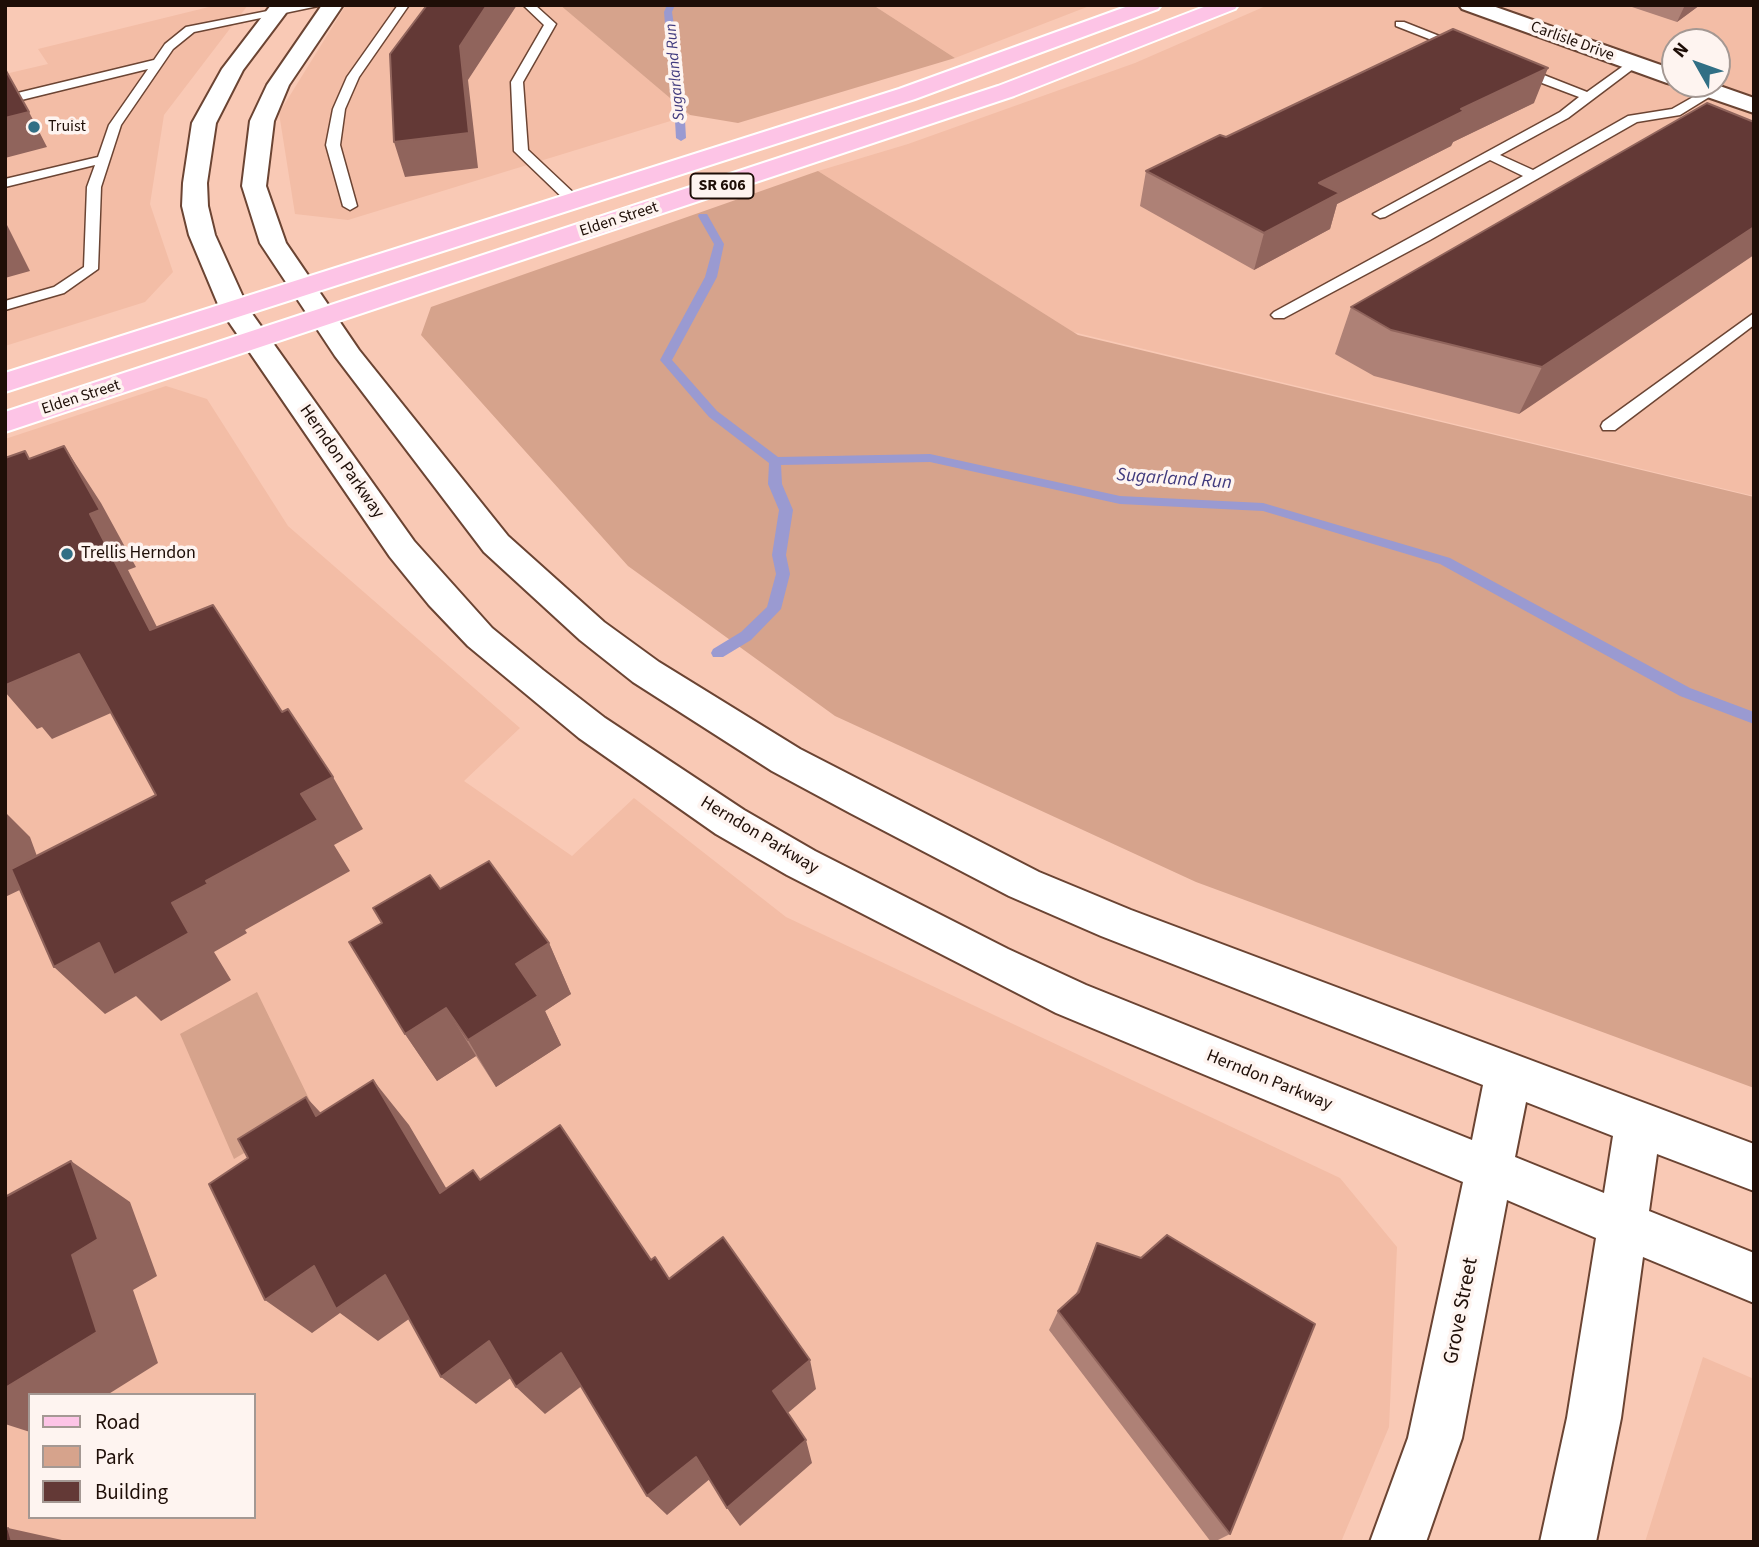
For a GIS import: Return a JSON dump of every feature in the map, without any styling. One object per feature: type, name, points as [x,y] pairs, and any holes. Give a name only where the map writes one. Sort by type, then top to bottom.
[{"type":"main road","points":[[333,5],[270,100],[258,144],[254,186],[273,243],[349,356],[496,544],[592,631],[646,672],[713,716],[863,802],[1024,884],[1116,923],[1754,1168]]},
{"type":"main road","name":"Elden Street","points":[[5,383],[962,76],[1152,5]]},
{"type":"main road","name":"Elden Street","points":[[5,422],[1006,91],[1228,5]]},
{"type":"main road","name":"Carlisle Drive","points":[[1469,5],[1661,73]]},
{"type":"main road","name":"Herndon Parkway","points":[[279,9],[233,69],[216,96],[204,123],[198,151],[195,206],[202,236],[234,309],[402,549],[480,637],[592,728],[730,822],[801,863],[973,952],[1071,999],[1754,1278]]},
{"type":"main road","points":[[1731,98],[1754,106]]},
{"type":"main road","name":"Grove Street","points":[[1398,1542],[1435,1438],[1508,1075]]},
{"type":"main road","points":[[1567,1542],[1594,1418],[1638,1124]]},
{"type":"lane","points":[[5,306],[59,290],[91,270],[94,187],[115,125],[169,47],[190,29],[279,9],[318,5]]},
{"type":"lane","points":[[350,206],[333,145],[339,108],[363,61],[404,5]]},
{"type":"lane","points":[[528,5],[550,24],[517,82],[521,151],[573,200]]},
{"type":"lane","points":[[1401,24],[1475,52]]},
{"type":"lane","points":[[1500,62],[1587,96]]},
{"type":"lane","points":[[5,100],[158,63]]},
{"type":"lane","points":[[1380,214],[1564,115],[1633,63]]},
{"type":"lane","points":[[1279,315],[1633,120],[1676,112],[1691,98]]},
{"type":"lane","points":[[1490,155],[1534,176]]},
{"type":"lane","points":[[5,183],[104,159]]},
{"type":"lane","points":[[1609,426],[1754,318]]},
{"type":"shaded area","points":[[217,5],[248,5],[164,115],[150,204],[173,272],[145,302],[5,346],[5,74],[48,64],[38,49]]},
{"type":"shaded area","points":[[346,5],[560,5],[690,115],[348,220],[295,214],[279,113]]},
{"type":"shaded area","points":[[873,5],[1092,5],[955,58]]},
{"type":"shaded area","points":[[1268,5],[1754,5],[1754,496],[1073,332],[818,171],[908,144],[1135,63]]},
{"type":"shaded area","points":[[166,386],[207,399],[288,526],[520,728],[464,781],[572,856],[634,798],[786,917],[1340,1178],[1397,1247],[1389,1427],[1341,1542],[5,1542],[5,439]]},
{"type":"shaded area","points":[[1703,1357],[1754,1379],[1754,1542],[1645,1542]]},
{"type":"green space","points":[[560,5],[873,5],[955,58],[738,123],[690,115]]},
{"type":"green space","points":[[818,171],[1078,335],[1754,497],[1754,1088],[1196,882],[835,716],[628,566],[421,335],[431,307]]},
{"type":"green space","points":[[257,992],[315,1111],[234,1159],[180,1034]]},
{"type":"building","points":[[427,5],[487,5],[460,46],[469,133],[394,142],[390,54]]},
{"type":"building","points":[[1453,29],[1548,68],[1461,109],[1464,111],[1319,183],[1340,193],[1264,233],[1146,171],[1220,135],[1226,137]]},
{"type":"building","points":[[5,69],[29,112],[5,118]]},
{"type":"building","points":[[1707,103],[1754,122],[1754,227],[1542,367],[1391,330],[1351,307]]},
{"type":"building","points":[[64,446],[100,510],[90,514],[150,630],[213,605],[282,712],[288,709],[333,777],[301,794],[318,820],[206,881],[208,884],[172,903],[189,933],[114,975],[99,943],[54,967],[11,869],[156,795],[79,654],[6,685],[5,683],[5,458],[25,451],[29,459]]},
{"type":"building","points":[[489,861],[549,943],[516,964],[538,996],[468,1040],[446,1008],[405,1034],[349,942],[382,923],[373,908],[430,875],[440,889]]},
{"type":"building","points":[[373,1080],[440,1193],[473,1170],[480,1180],[560,1125],[651,1260],[655,1257],[669,1279],[723,1237],[810,1360],[773,1391],[806,1440],[727,1508],[696,1457],[647,1496],[561,1353],[516,1387],[489,1341],[441,1377],[385,1275],[336,1309],[314,1266],[265,1300],[209,1184],[248,1158],[238,1139],[306,1097],[316,1116]]},
{"type":"building","points":[[71,1161],[98,1239],[72,1255],[97,1332],[5,1388],[5,1197]]},
{"type":"building","points":[[1167,1235],[1315,1324],[1230,1534],[1058,1311],[1079,1292],[1097,1243],[1141,1258]]},
{"type":"building","points":[[8,1528],[12,1542],[5,1542],[5,1530]]},
{"type":"waterway","name":"Sugarland Run","points":[[671,5],[668,12],[678,85],[681,138]]},
{"type":"waterway","name":"Sugarland Run","points":[[703,216],[719,244],[711,277],[666,360],[713,414],[775,461]]},
{"type":"waterway","name":"Sugarland Run","points":[[775,461],[930,458],[1120,500],[1263,507],[1445,561],[1685,692],[1754,718]]},
{"type":"waterway","points":[[718,653],[746,636],[774,609],[783,574],[779,555],[786,510],[775,484],[775,461]]},
{"type":"place","name":"Truist","points":[[34,127]]},
{"type":"place","name":"Trellis Herndon","points":[[67,554]]}]
